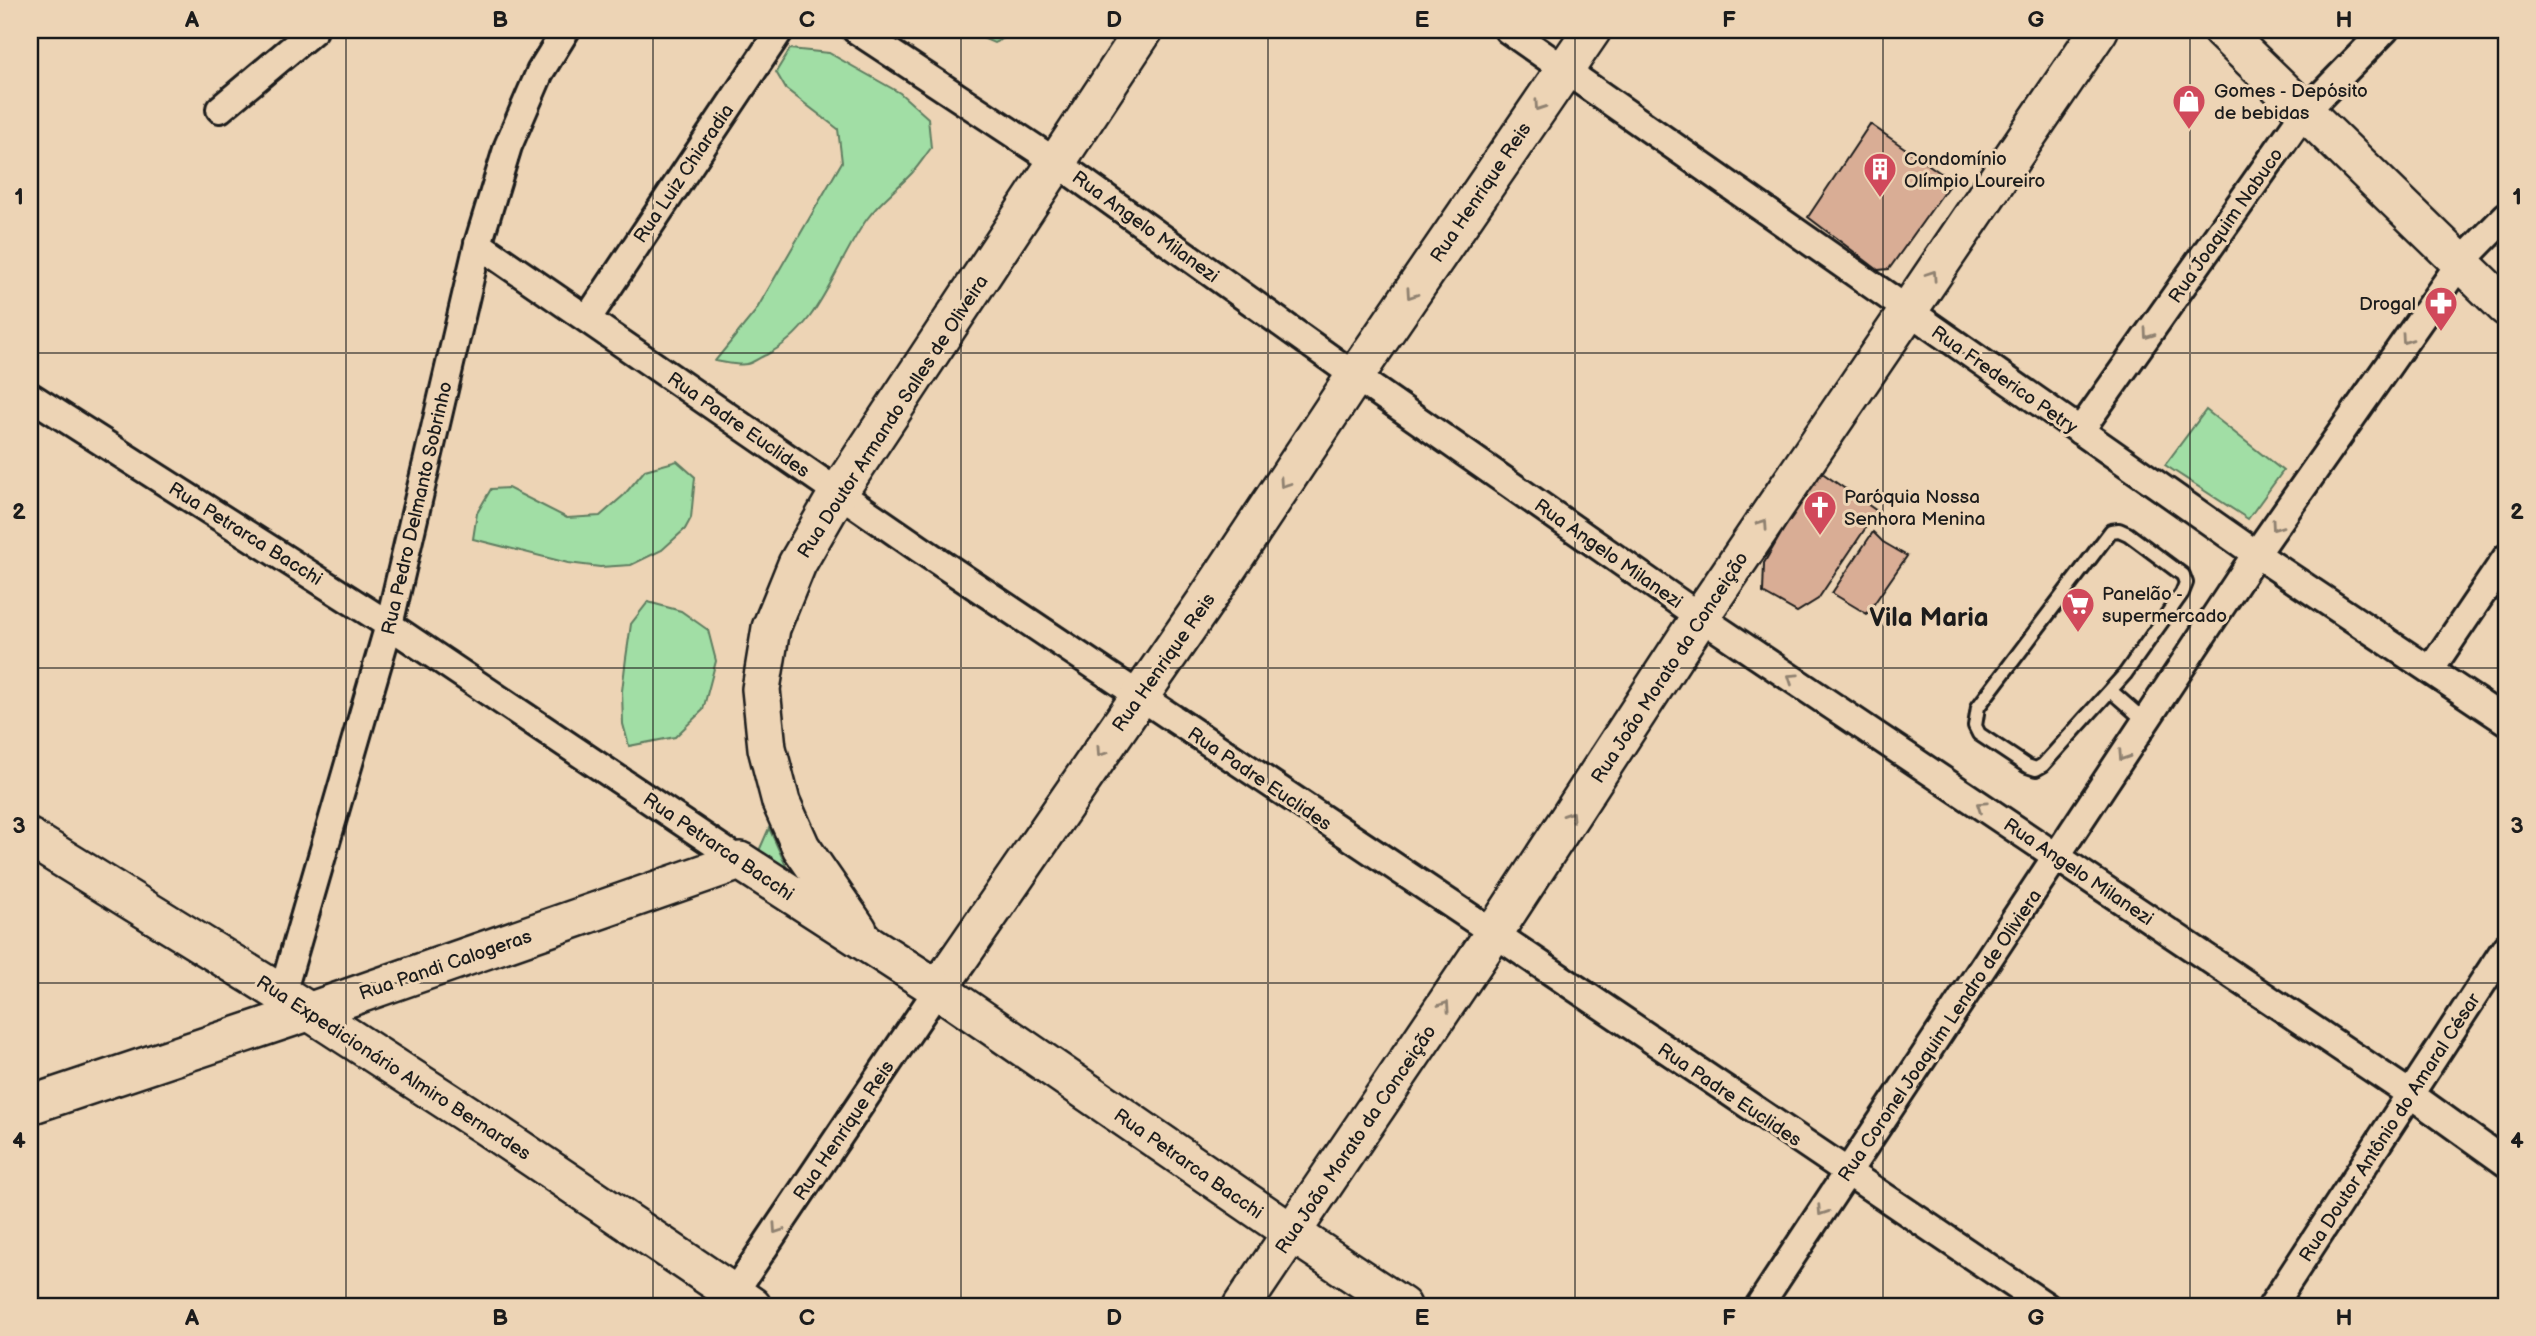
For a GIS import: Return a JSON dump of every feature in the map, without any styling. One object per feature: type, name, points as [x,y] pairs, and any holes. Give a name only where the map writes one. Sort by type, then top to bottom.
[{"type":"street","points":[[220,109],[314,30]]},
{"type":"street","name":"Rua Pedro Delmanto Sobrinho","points":[[295,1003],[389,625],[478,244],[508,146],[540,72],[566,30]]},
{"type":"street","name":"Rua Luiz Chiaradia","points":[[588,318],[780,30]]},
{"type":"street","name":"Rua Angelo Milanezi","points":[[856,30],[1056,162],[1355,376],[1700,617],[2410,1094],[2506,1163]]},
{"type":"street","name":"Rua Doutor Armando Salles de Oliveira","points":[[866,943],[802,847],[781,802],[767,748],[761,690],[771,628],[797,564],[838,493],[1143,30]]},
{"type":"street","name":"Rua Frederico Petry","points":[[1508,30],[2256,554],[2506,721]]},
{"type":"street","name":"Rua Henrique Reis","points":[[743,1300],[938,989],[1592,30]]},
{"type":"street","name":"Rua João Morato da Conceição","points":[[1242,1306],[1494,933],[1700,617],[2099,30]]},
{"type":"street","points":[[2221,30],[2506,307]]},
{"type":"street","name":"Rua Joaquim Nabuco","points":[[2080,431],[2304,113],[2385,30]]},
{"type":"street","name":"Rua Coronel Joaquim Lendro de Oliviera","points":[[1759,1306],[2256,554],[2460,263],[2506,216]]},
{"type":"street","name":"Rua Padre Euclides","points":[[478,244],[1139,697],[2046,1306]]},
{"type":"street","name":"Rua Petrarca Bacchi","points":[[30,396],[389,625],[740,861],[938,989],[1402,1306]]},
{"type":"street","points":[[2431,669],[2506,558]]},
{"type":"street","name":"Rua Expedicionário Almiro Bernardes","points":[[30,838],[295,1003],[487,1127],[743,1300]]},
{"type":"street","name":"Rua Pandi Calogeras","points":[[30,1105],[295,1003],[740,861]]},
{"type":"street","name":"Rua Doutor Antônio do Amaral César","points":[[2272,1306],[2506,947]]},
{"type":"lane","points":[[2119,530],[2183,575],[2186,583],[2182,593],[2111,691],[2043,765],[2036,769],[2019,762],[1979,734],[1975,726],[1978,707],[2111,531],[2119,530]]},
{"type":"lane","points":[[2111,691],[2145,721]]},
{"type":"green space","points":[[964,30],[1016,30],[1017,32],[994,43]]},
{"type":"green space","points":[[790,49],[829,53],[900,93],[928,118],[931,148],[912,173],[867,219],[825,294],[800,328],[785,343],[749,363],[739,365],[715,361],[755,312],[842,162],[838,129],[786,89],[776,72]]},
{"type":"green space","points":[[2206,410],[2283,471],[2248,519],[2165,465]]},
{"type":"green space","points":[[677,461],[695,477],[691,518],[685,529],[662,550],[631,565],[600,567],[568,563],[473,539],[477,513],[491,489],[508,488],[567,518],[600,516],[624,495],[645,470]]},
{"type":"green space","points":[[648,602],[681,611],[708,630],[716,661],[703,710],[675,737],[629,746],[623,724],[622,691],[626,658],[631,624]]},
{"type":"green space","points":[[769,828],[796,888],[755,860]]},
{"type":"building","name":"Condomínio Olímpio Loureiro","points":[[1870,124],[1952,181],[1889,269],[1878,270],[1808,217]]},
{"type":"building","name":"Paróquia Nossa Senhora Menina","points":[[1818,470],[1877,511],[1818,599],[1797,612],[1763,593],[1764,563]]},
{"type":"building","points":[[1873,532],[1883,542],[1907,556],[1867,614],[1832,593]]},
{"type":"place","name":"Gomes - Depósito de bebidas","points":[[2189,131]]},
{"type":"place","name":"Condomínio Olímpio Loureiro","points":[[1880,199]]},
{"type":"place","name":"Drogal","points":[[2441,333]]},
{"type":"place","name":"Paróquia Nossa Senhora Menina","points":[[1820,537]]},
{"type":"place","name":"Panelão - supermercado","points":[[2078,634]]},
{"type":"district","name":"Vila Maria","points":[[1929,617]]}]
